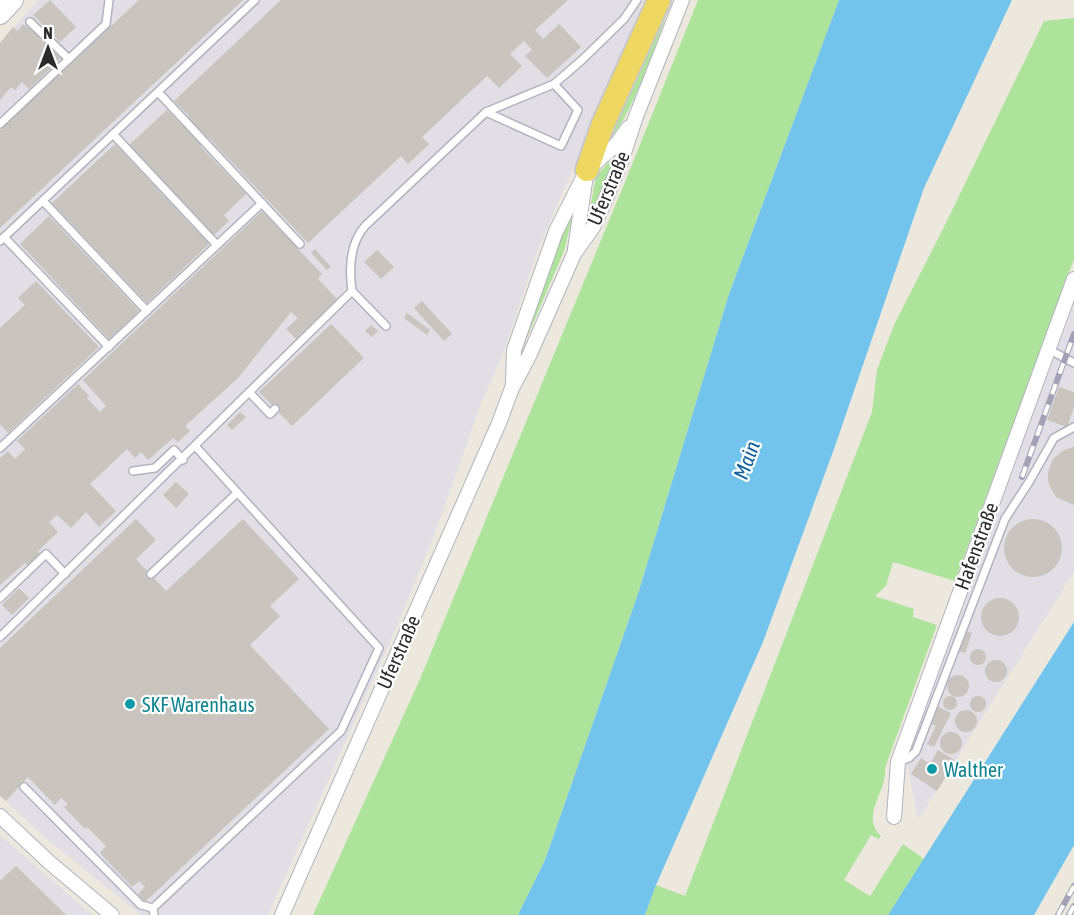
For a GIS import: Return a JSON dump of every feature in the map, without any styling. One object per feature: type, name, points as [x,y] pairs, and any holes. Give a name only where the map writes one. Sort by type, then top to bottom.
[{"type":"main road","points":[[0,14],[13,0]]},
{"type":"main road","points":[[587,170],[603,124],[659,0]]},
{"type":"street","name":"Uferstraße","points":[[282,915],[490,445],[512,388],[530,357],[574,254],[593,227],[604,203],[682,0]]},
{"type":"street","name":"Uferstraße","points":[[512,388],[514,350],[556,231],[587,170],[616,145],[635,119]]},
{"type":"street","name":"Uferstraße","points":[[574,254],[587,170]]},
{"type":"street","name":"Hafenstraße","points":[[894,817],[898,762],[933,687],[1074,279]]},
{"type":"street","points":[[0,816],[112,915]]},
{"type":"lane","points":[[0,124],[106,24],[109,0]]},
{"type":"lane","points":[[109,347],[2,239],[255,0]]},
{"type":"lane","points":[[386,326],[352,291],[351,261],[358,233],[486,112],[554,84],[624,19],[637,0]]},
{"type":"lane","points":[[30,22],[69,59]]},
{"type":"lane","points":[[486,112],[561,147],[578,110],[554,84]]},
{"type":"lane","points":[[158,92],[300,244]]},
{"type":"lane","points":[[113,134],[217,245]]},
{"type":"lane","points":[[43,201],[147,311]]},
{"type":"lane","points":[[0,448],[262,203]]},
{"type":"lane","points":[[0,637],[183,460],[352,291]]},
{"type":"lane","points":[[1048,349],[1074,363]]},
{"type":"lane","points":[[250,393],[270,414],[275,409]]},
{"type":"lane","points":[[933,687],[1005,519],[1054,438],[1074,427]]},
{"type":"lane","points":[[24,787],[141,905],[153,912],[341,731],[379,648],[196,447]]},
{"type":"lane","points":[[133,471],[155,468],[174,450],[183,460]]},
{"type":"lane","points":[[151,574],[237,493]]},
{"type":"lane","points":[[0,598],[46,554],[65,574]]},
{"type":"shaded area","points":[[38,0],[643,0],[618,65],[538,249],[501,359],[482,401],[436,530],[397,626],[268,915],[141,915],[47,839],[0,796],[0,43]]},
{"type":"shaded area","name":"Walther","points":[[1074,303],[1074,572],[918,820],[907,763],[910,750]]},
{"type":"shaded area","points":[[0,835],[86,910],[93,915],[0,915]]},
{"type":"green space","points":[[667,0],[672,0],[644,75],[626,115],[607,141]]},
{"type":"green space","points":[[698,0],[839,0],[729,294],[638,594],[545,860],[518,915],[313,915],[420,679]]},
{"type":"green space","points":[[1074,18],[1074,259],[955,581],[893,562],[886,586],[875,596],[914,609],[913,617],[937,625],[885,768],[883,786],[873,812],[875,828],[881,836],[879,839],[871,835],[844,880],[870,896],[903,844],[924,859],[888,915],[645,915],[656,885],[685,896],[872,412],[877,370],[894,325],[1044,21]]},
{"type":"green space","points":[[613,157],[614,162],[587,224],[596,177]]},
{"type":"green space","points":[[573,214],[564,251],[520,354],[561,238]]},
{"type":"water","name":"Main","points":[[839,0],[1012,0],[924,188],[834,449],[763,642],[656,885],[645,915],[518,915],[545,860],[638,594],[729,294]]},
{"type":"water","points":[[1074,622],[1074,845],[1034,915],[888,915]]},
{"type":"building","points":[[50,0],[76,27],[60,42],[33,15]]},
{"type":"building","points":[[139,0],[243,0],[0,228],[0,130]]},
{"type":"building","points":[[281,0],[568,0],[535,30],[543,39],[559,24],[581,47],[547,78],[525,56],[532,50],[524,41],[510,54],[522,66],[499,88],[487,76],[422,137],[429,144],[408,164],[401,156],[308,243],[209,138],[200,146],[246,194],[224,215],[229,221],[214,235],[129,145],[167,110],[181,124],[189,116],[174,101]]},
{"type":"building","points":[[23,24],[38,35],[61,58],[29,89],[22,82],[15,90],[11,87],[0,100],[0,43],[13,27],[18,31]]},
{"type":"building","points":[[115,144],[209,244],[147,303],[52,203]]},
{"type":"building","points":[[262,211],[322,274],[318,279],[337,299],[296,339],[286,329],[298,318],[291,312],[238,378],[185,426],[190,431],[178,442],[173,438],[148,460],[141,452],[135,458],[127,449],[90,484],[116,511],[99,527],[86,512],[71,528],[57,515],[49,522],[58,532],[38,551],[40,554],[27,565],[25,563],[0,585],[0,458],[8,451],[15,459],[25,449],[17,441],[78,384],[100,412],[106,406],[83,380]]},
{"type":"building","points":[[49,216],[139,311],[109,339],[20,244]]},
{"type":"building","points":[[315,249],[331,267],[327,270],[311,253]]},
{"type":"building","points":[[377,250],[394,267],[381,279],[364,262]]},
{"type":"building","points":[[36,281],[99,347],[8,433],[0,424],[0,328],[25,305],[18,298]]},
{"type":"building","points":[[422,301],[452,334],[444,341],[414,308]]},
{"type":"building","points":[[407,313],[430,330],[427,335],[404,318]]},
{"type":"building","points":[[331,324],[364,358],[292,426],[259,392]]},
{"type":"building","points":[[371,325],[378,331],[372,337],[365,331]]},
{"type":"building","points":[[1059,387],[1074,392],[1074,407],[1067,427],[1047,420]]},
{"type":"building","points":[[240,412],[246,417],[232,430],[227,425]]},
{"type":"building","points":[[1074,447],[1074,505],[1056,497],[1049,485],[1048,472],[1053,459],[1064,450]]},
{"type":"building","points":[[176,482],[189,494],[176,508],[163,495]]},
{"type":"building","name":"SKF Warenhaus","points":[[136,519],[156,540],[136,559],[166,591],[243,519],[299,579],[270,606],[280,616],[250,645],[329,729],[145,902],[138,894],[145,887],[139,881],[132,887],[100,853],[106,846],[87,827],[85,829],[64,807],[68,804],[61,798],[55,805],[28,777],[6,801],[0,796],[0,648]]},
{"type":"building","points":[[1033,519],[1044,521],[1057,532],[1062,548],[1060,559],[1049,572],[1033,577],[1022,575],[1009,564],[1004,548],[1006,537],[1017,524]]},
{"type":"building","points":[[19,588],[29,598],[12,615],[2,605]]},
{"type":"building","points":[[1000,598],[1014,603],[1019,617],[1014,631],[1000,636],[986,631],[981,617],[986,603]]},
{"type":"building","points":[[959,629],[972,633],[965,653],[952,648]]},
{"type":"building","points":[[975,649],[981,649],[986,657],[984,663],[975,665],[970,660],[970,654]]},
{"type":"building","points":[[996,660],[1004,663],[1007,671],[1004,679],[996,682],[988,679],[985,671],[988,663]]},
{"type":"building","points":[[958,675],[968,682],[969,686],[962,696],[958,697],[948,690],[947,686],[954,676]]},
{"type":"building","points":[[947,696],[953,696],[957,703],[953,710],[947,710],[943,706],[943,700]]},
{"type":"building","points":[[975,696],[981,696],[986,704],[984,710],[975,712],[970,707],[970,701]]},
{"type":"building","points":[[937,706],[951,713],[934,747],[927,744],[936,726],[929,723]]},
{"type":"building","points":[[966,710],[976,717],[977,721],[970,731],[966,732],[956,725],[955,721],[962,711]]},
{"type":"building","points":[[951,732],[961,739],[962,743],[955,753],[951,754],[941,747],[940,743],[947,733]]},
{"type":"building","name":"Walther","points":[[938,750],[956,761],[937,791],[911,774],[921,758],[930,764]]},
{"type":"building","points":[[16,866],[66,915],[0,915],[0,881]]},
{"type":"railway","points":[[1022,477],[1074,334]]},
{"type":"railway","points":[[1058,915],[1074,886]]},
{"type":"railway","points":[[1069,915],[1074,906]]},
{"type":"place","name":"SKF Warenhaus","points":[[130,704]]},
{"type":"place","name":"Walther","points":[[932,769]]}]
